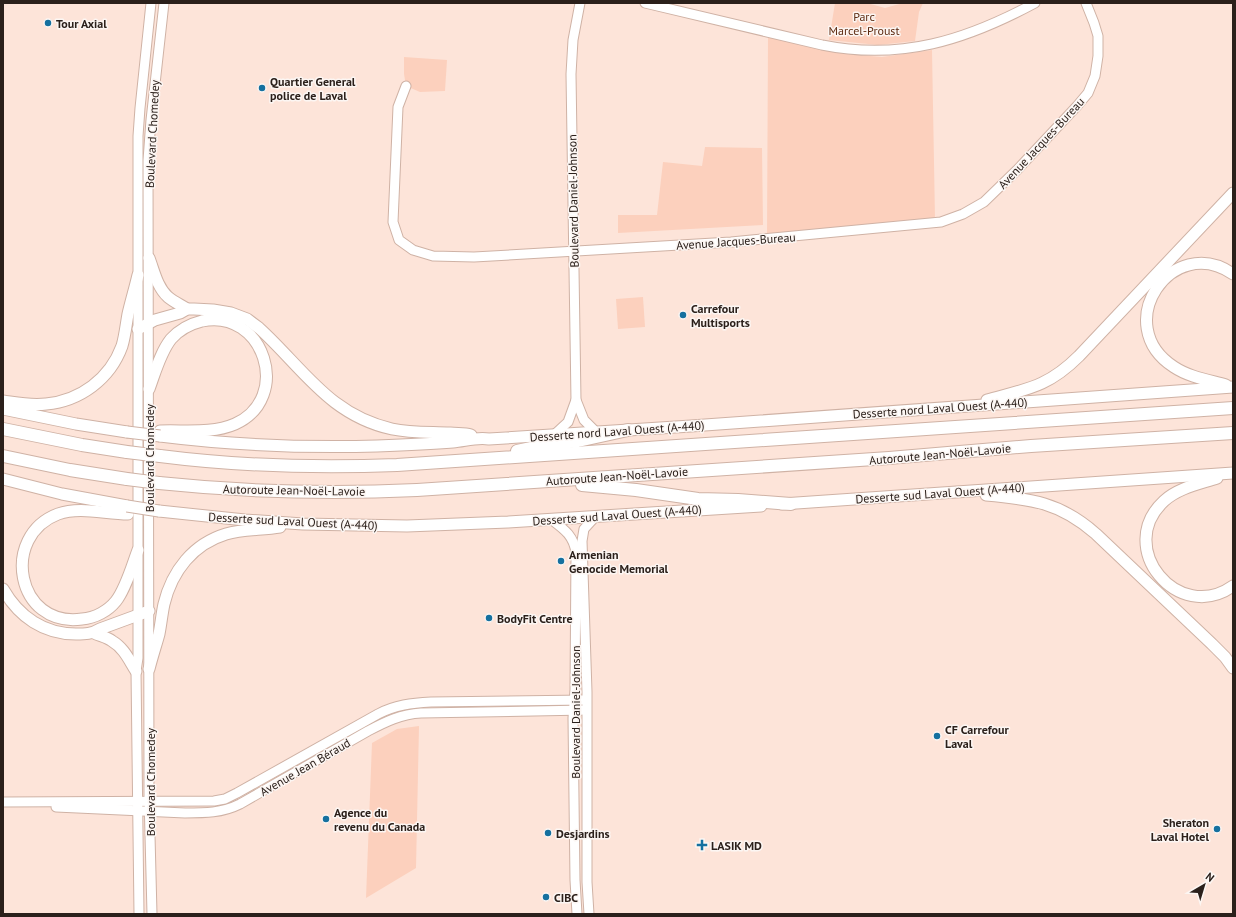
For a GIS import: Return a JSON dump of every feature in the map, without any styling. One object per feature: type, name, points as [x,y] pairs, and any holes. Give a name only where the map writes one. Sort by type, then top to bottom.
[{"type":"highway","name":"Autoroute Jean-Noël-Lavoie","points":[[3,428],[26,435],[88,446],[160,456],[235,463],[322,466],[385,466],[1233,408]]},
{"type":"highway","points":[[467,461],[551,444],[578,441],[628,430]]},
{"type":"highway","name":"Autoroute Jean-Noël-Lavoie","points":[[3,456],[42,465],[159,483],[262,491],[335,493],[417,490],[552,481],[1233,432]]},
{"type":"highway","points":[[552,481],[636,490],[698,499],[791,504]]},
{"type":"main road","points":[[963,406],[1031,388],[1050,379],[1062,371],[1079,356],[1233,193]]},
{"type":"main road","points":[[149,258],[163,291],[169,298],[187,309]]},
{"type":"main road","points":[[1233,274],[1220,267],[1200,264],[1188,266],[1173,272],[1160,282],[1152,295],[1147,310],[1146,321],[1154,348],[1169,364],[1192,376],[1233,387]]},
{"type":"main road","points":[[3,401],[37,405],[57,403],[80,395],[99,381],[114,362],[122,346],[138,275]]},
{"type":"main road","points":[[138,328],[187,309],[207,309],[237,314],[252,322],[264,332],[324,395],[340,407],[363,419],[385,427],[405,431],[469,434],[479,438]]},
{"type":"main road","points":[[149,389],[163,354],[171,340],[184,329],[200,322],[220,320],[239,327],[256,341],[265,360],[267,379],[264,393],[254,410],[242,420],[225,427],[209,430],[160,434]]},
{"type":"main road","name":"Desserte nord Laval Ouest (A-440)","points":[[3,409],[76,424],[127,432],[160,434],[233,443],[324,447],[430,443],[479,438],[489,439],[628,430],[1233,387]]},
{"type":"main road","points":[[1232,473],[1187,488],[1164,501],[1152,516],[1146,541],[1148,557],[1154,569],[1160,578],[1176,590],[1188,595],[1202,596],[1220,593],[1233,586]]},
{"type":"main road","name":"Desserte sud Laval Ouest (A-440)","points":[[127,510],[303,524],[435,526],[552,520],[1232,473]]},
{"type":"main road","points":[[3,479],[127,510]]},
{"type":"main road","points":[[952,492],[1023,498],[1051,506],[1074,517],[1096,534],[1219,651],[1233,668]]},
{"type":"main road","points":[[127,510],[74,511],[57,515],[44,521],[32,531],[23,548],[20,558],[20,568],[23,583],[32,601],[49,614],[70,620],[90,618],[104,612],[118,598],[138,550]]},
{"type":"main road","points":[[149,669],[168,591],[177,571],[190,555],[206,543],[226,534],[303,524]]},
{"type":"main road","points":[[3,589],[19,611],[40,626],[56,632],[94,633],[120,646],[136,671]]},
{"type":"main road","points":[[94,633],[100,629],[149,611]]},
{"type":"street","name":"Boulevard Chomedey","points":[[139,914],[136,671],[138,658],[138,125],[151,3]]},
{"type":"street","name":"Boulevard Chomedey","points":[[152,914],[149,801],[148,166],[149,135],[164,3]]},
{"type":"street","name":"Boulevard Daniel-Johnson","points":[[580,3],[573,40],[571,64],[576,400],[584,420],[596,432]]},
{"type":"street","points":[[645,3],[822,45],[850,50],[874,51],[912,48],[946,41],[967,34],[1035,3]]},
{"type":"street","name":"Avenue Jacques-Bureau","points":[[406,86],[398,107],[393,222],[399,240],[413,250],[433,256],[474,257],[731,242],[942,222],[963,214],[984,202],[1078,106],[1088,92],[1095,76],[1098,56],[1098,36],[1086,3]]},
{"type":"street","name":"Boulevard Daniel-Johnson","points":[[555,434],[568,422],[576,400]]},
{"type":"street","name":"Boulevard Daniel-Johnson","points":[[589,914],[587,882],[586,700],[582,541],[584,529],[595,517]]},
{"type":"street","name":"Boulevard Daniel-Johnson","points":[[552,520],[570,535],[575,549],[573,711],[575,875],[577,914]]},
{"type":"street","name":"Avenue Jean Béraud","points":[[137,806],[149,801],[208,802],[225,799],[249,787],[373,716],[397,706],[412,703],[431,702],[586,700]]},
{"type":"street","name":"Avenue Jean Béraud","points":[[3,802],[23,803],[74,801],[137,806],[150,811],[219,812],[231,808],[368,731],[401,716],[424,713],[586,710]]},
{"type":"green space","name":"Parc Marcel-Proust","points":[[835,3],[867,3],[885,8],[903,3],[923,3],[919,12],[915,41],[878,45],[829,40]]},
{"type":"green space","points":[[768,37],[847,54],[882,57],[932,50],[935,219],[767,236]]},
{"type":"green space","points":[[404,57],[447,60],[445,91],[420,92],[406,86]]},
{"type":"green space","points":[[705,147],[762,148],[763,225],[618,233],[618,215],[657,215],[663,162],[702,166]]},
{"type":"green space","points":[[643,297],[645,327],[618,329],[616,299]]},
{"type":"green space","points":[[419,726],[416,868],[366,898],[372,743],[397,729]]},
{"type":"place","name":"Tour Axial","points":[[48,23]]},
{"type":"place","name":"Quartier General police de Laval","points":[[262,88]]},
{"type":"place","name":"Carrefour Multisports","points":[[683,315]]},
{"type":"place","name":"Armenian Genocide Memorial","points":[[561,561]]},
{"type":"place","name":"BodyFit Centre","points":[[489,618]]},
{"type":"place","name":"CF Carrefour Laval","points":[[937,736]]},
{"type":"place","name":"Agence du revenu du Canada","points":[[326,819]]},
{"type":"place","name":"Sheraton Laval Hotel","points":[[1217,829]]},
{"type":"place","name":"Desjardins","points":[[548,833]]},
{"type":"place","name":"LASIK MD","points":[[702,845]]},
{"type":"place","name":"CIBC","points":[[546,897]]}]
